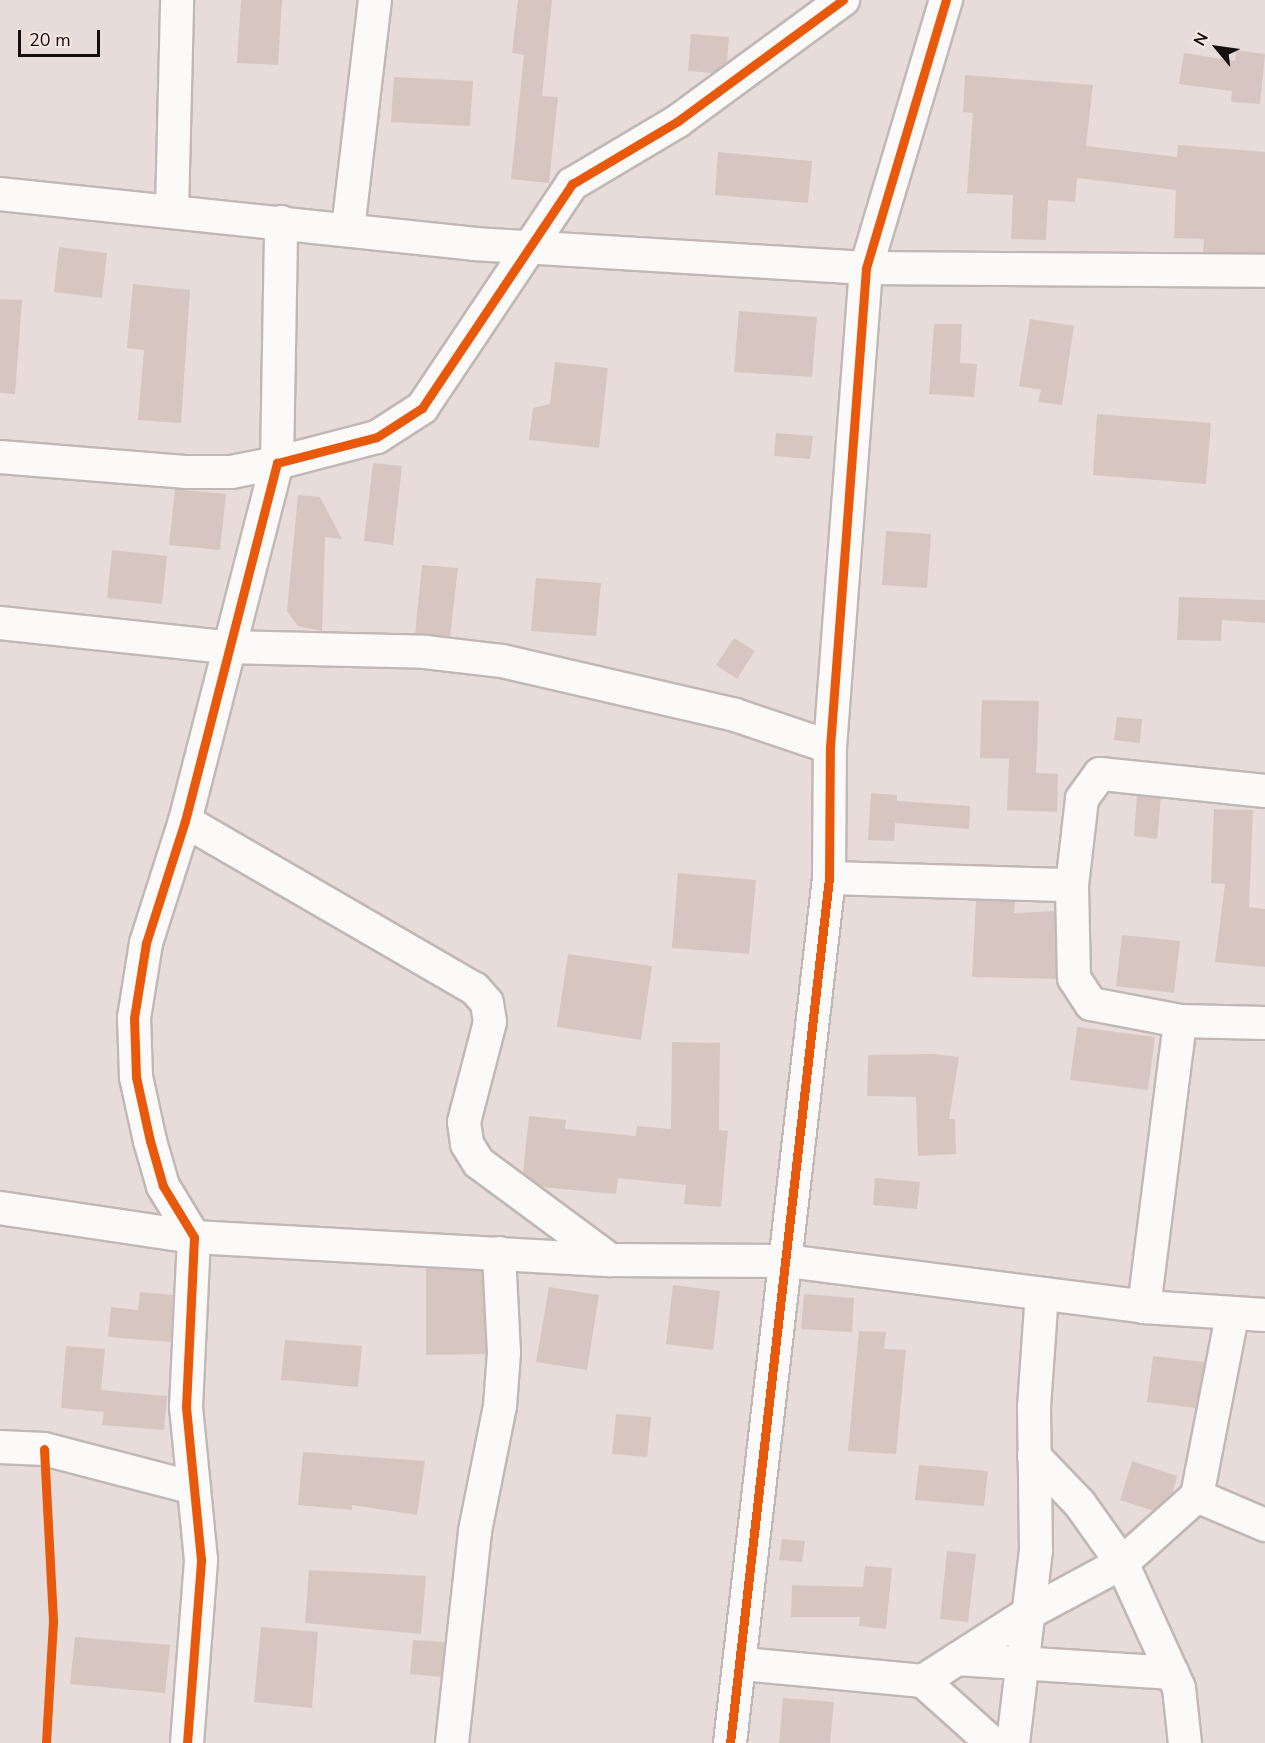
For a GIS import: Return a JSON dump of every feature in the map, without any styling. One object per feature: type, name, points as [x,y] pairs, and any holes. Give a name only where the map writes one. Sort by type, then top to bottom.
[{"type":"street","points":[[172,211],[177,0]]},
{"type":"street","points":[[348,229],[375,0]]},
{"type":"street","points":[[0,458],[187,472],[231,472],[277,463],[376,437],[422,408],[572,184],[678,121],[843,0]]},
{"type":"street","points":[[730,1743],[743,1664],[829,879],[830,747],[866,268],[946,0]]},
{"type":"street","points":[[0,194],[529,247],[866,268],[1265,271]]},
{"type":"street","points":[[187,1743],[201,1560],[186,1407],[194,1237],[163,1186],[150,1141],[136,1077],[134,1018],[146,943],[185,821],[226,647],[277,463],[281,222]]},
{"type":"street","points":[[0,623],[226,647],[425,652],[502,661],[735,715],[830,747]]},
{"type":"street","points":[[1265,791],[1100,774],[1082,799],[1071,885],[1074,978],[1080,993],[1091,1004],[1180,1021],[1265,1023]]},
{"type":"street","points":[[185,821],[475,989],[487,1004],[490,1022],[464,1122],[467,1144],[479,1163],[610,1260]]},
{"type":"street","points":[[829,879],[1071,885]]},
{"type":"street","points":[[1144,1306],[1180,1021]]},
{"type":"street","points":[[0,1208],[194,1237],[610,1260],[787,1261],[1232,1316],[1265,1315]]},
{"type":"street","points":[[452,1743],[475,1532],[500,1406],[504,1353],[499,1253]]},
{"type":"street","points":[[1013,1743],[1023,1663],[1026,1614],[1036,1551],[1034,1456],[1042,1294]]},
{"type":"street","points":[[923,1681],[1026,1614],[1122,1563],[1197,1496],[1232,1316]]},
{"type":"street","points":[[0,1447],[44,1449],[194,1488]]},
{"type":"street","points":[[1034,1456],[1101,1530],[1122,1563],[1173,1673],[1184,1711],[1185,1743]]},
{"type":"street","points":[[1197,1496],[1265,1525]]},
{"type":"street","points":[[957,1659],[1173,1673]]},
{"type":"street","points":[[743,1664],[923,1681],[992,1743]]},
{"type":"building","points":[[241,0],[282,0],[278,65],[237,63]]},
{"type":"building","points":[[518,0],[552,0],[542,96],[558,97],[549,183],[511,179],[524,55],[512,53]]},
{"type":"building","points":[[691,34],[729,37],[727,63],[713,73],[688,71]]},
{"type":"building","points":[[1236,50],[1265,54],[1260,104],[1231,102],[1232,91],[1179,84],[1184,53],[1235,61]]},
{"type":"building","points":[[965,75],[1093,85],[1086,146],[1177,157],[1178,145],[1265,152],[1265,253],[1203,253],[1204,239],[1174,238],[1176,190],[1077,178],[1075,202],[1048,200],[1046,240],[1011,239],[1013,195],[967,193],[973,113],[963,112]]},
{"type":"building","points":[[394,77],[473,81],[470,126],[391,122]]},
{"type":"building","points":[[718,152],[812,161],[808,203],[715,195]]},
{"type":"building","points":[[59,247],[107,253],[102,298],[54,292]]},
{"type":"building","points":[[133,284],[190,290],[181,423],[138,420],[144,350],[127,348]]},
{"type":"building","points":[[0,299],[22,300],[15,394],[0,393]]},
{"type":"building","points":[[739,311],[817,317],[812,377],[734,372]]},
{"type":"building","points":[[1030,319],[1074,326],[1062,405],[1038,402],[1041,390],[1019,386]]},
{"type":"building","points":[[934,324],[962,324],[960,363],[977,364],[974,397],[929,394]]},
{"type":"building","points":[[555,362],[608,368],[599,448],[529,440],[533,408],[550,404]]},
{"type":"building","points":[[1097,414],[1211,423],[1206,484],[1093,475]]},
{"type":"building","points":[[776,433],[813,436],[810,459],[774,456]]},
{"type":"building","points":[[373,463],[402,466],[393,545],[364,541]]},
{"type":"building","points":[[175,489],[226,494],[220,550],[169,545]]},
{"type":"building","points":[[298,495],[320,497],[342,539],[325,537],[322,631],[298,626],[287,611]]},
{"type":"building","points":[[886,531],[931,534],[927,588],[882,585]]},
{"type":"building","points":[[112,550],[167,556],[162,604],[107,598]]},
{"type":"building","points":[[422,565],[458,568],[450,637],[415,634]]},
{"type":"building","points":[[536,578],[601,583],[596,636],[531,631]]},
{"type":"building","points":[[1179,597],[1265,600],[1265,623],[1222,620],[1221,641],[1177,640]]},
{"type":"building","points":[[734,638],[755,651],[737,679],[716,665]]},
{"type":"building","points":[[982,700],[1039,701],[1036,773],[1058,774],[1057,812],[1007,810],[1009,759],[980,758]]},
{"type":"building","points":[[1117,717],[1142,719],[1140,743],[1114,740]]},
{"type":"building","points":[[871,793],[897,795],[897,801],[970,806],[969,829],[895,823],[894,841],[868,840]]},
{"type":"building","points":[[1137,796],[1161,798],[1157,839],[1134,836]]},
{"type":"building","points":[[1214,809],[1253,810],[1249,907],[1265,909],[1265,967],[1215,962],[1225,884],[1211,883]]},
{"type":"building","points":[[678,873],[756,880],[749,954],[672,948]]},
{"type":"building","points":[[976,900],[1015,901],[1014,913],[1055,911],[1056,979],[972,977]]},
{"type":"building","points":[[1122,935],[1180,941],[1174,993],[1116,986]]},
{"type":"building","points":[[568,954],[652,966],[641,1040],[557,1027]]},
{"type":"building","points":[[1077,1027],[1155,1037],[1148,1090],[1070,1080]]},
{"type":"building","points":[[672,1042],[720,1043],[719,1130],[728,1131],[721,1207],[684,1204],[686,1185],[618,1178],[616,1194],[541,1187],[523,1173],[529,1116],[566,1120],[565,1129],[636,1136],[637,1126],[671,1129]]},
{"type":"building","points":[[934,1054],[959,1057],[949,1119],[955,1119],[956,1154],[918,1156],[916,1097],[867,1096],[868,1055]]},
{"type":"building","points":[[875,1178],[920,1182],[917,1209],[873,1205]]},
{"type":"building","points":[[426,1268],[482,1271],[486,1354],[426,1355]]},
{"type":"building","points":[[673,1285],[720,1291],[713,1350],[666,1344]]},
{"type":"building","points":[[549,1287],[599,1295],[587,1370],[536,1362]]},
{"type":"building","points":[[140,1292],[173,1295],[171,1342],[108,1337],[111,1307],[138,1310]]},
{"type":"building","points":[[804,1294],[854,1298],[852,1332],[801,1329]]},
{"type":"building","points":[[859,1331],[886,1332],[884,1349],[906,1350],[896,1454],[848,1451]]},
{"type":"building","points":[[285,1340],[362,1346],[358,1387],[281,1380]]},
{"type":"building","points":[[66,1346],[105,1349],[101,1390],[167,1396],[164,1430],[102,1425],[104,1412],[61,1408]]},
{"type":"building","points":[[1153,1356],[1205,1362],[1196,1408],[1147,1402]]},
{"type":"building","points":[[616,1414],[651,1417],[647,1457],[612,1454]]},
{"type":"building","points":[[303,1452],[425,1461],[417,1515],[352,1505],[352,1510],[298,1505]]},
{"type":"building","points":[[1132,1461],[1177,1476],[1172,1495],[1154,1511],[1120,1500]]},
{"type":"building","points":[[919,1465],[988,1471],[984,1506],[915,1500]]},
{"type":"building","points":[[782,1539],[805,1541],[802,1562],[779,1560]]},
{"type":"building","points":[[947,1551],[976,1554],[968,1622],[940,1619]]},
{"type":"building","points":[[865,1566],[892,1568],[886,1629],[859,1626],[860,1617],[791,1617],[792,1585],[863,1587]]},
{"type":"building","points":[[309,1570],[426,1576],[421,1634],[305,1623]]},
{"type":"building","points":[[261,1627],[318,1632],[312,1708],[254,1702]]},
{"type":"building","points":[[75,1637],[170,1645],[165,1693],[70,1684]]},
{"type":"building","points":[[413,1640],[445,1642],[441,1677],[410,1674]]},
{"type":"building","points":[[783,1698],[834,1702],[830,1743],[779,1743]]},
{"type":"cycle path","points":[[187,1743],[201,1560],[186,1407],[194,1237],[163,1186],[150,1141],[136,1077],[134,1018],[146,943],[185,821],[277,463],[377,437],[422,408],[572,184],[678,121],[843,0]]},
{"type":"cycle path","points":[[730,1743],[829,878],[830,747],[866,268],[946,0]]},
{"type":"cycle path","points":[[44,1449],[53,1621],[46,1743]]}]
